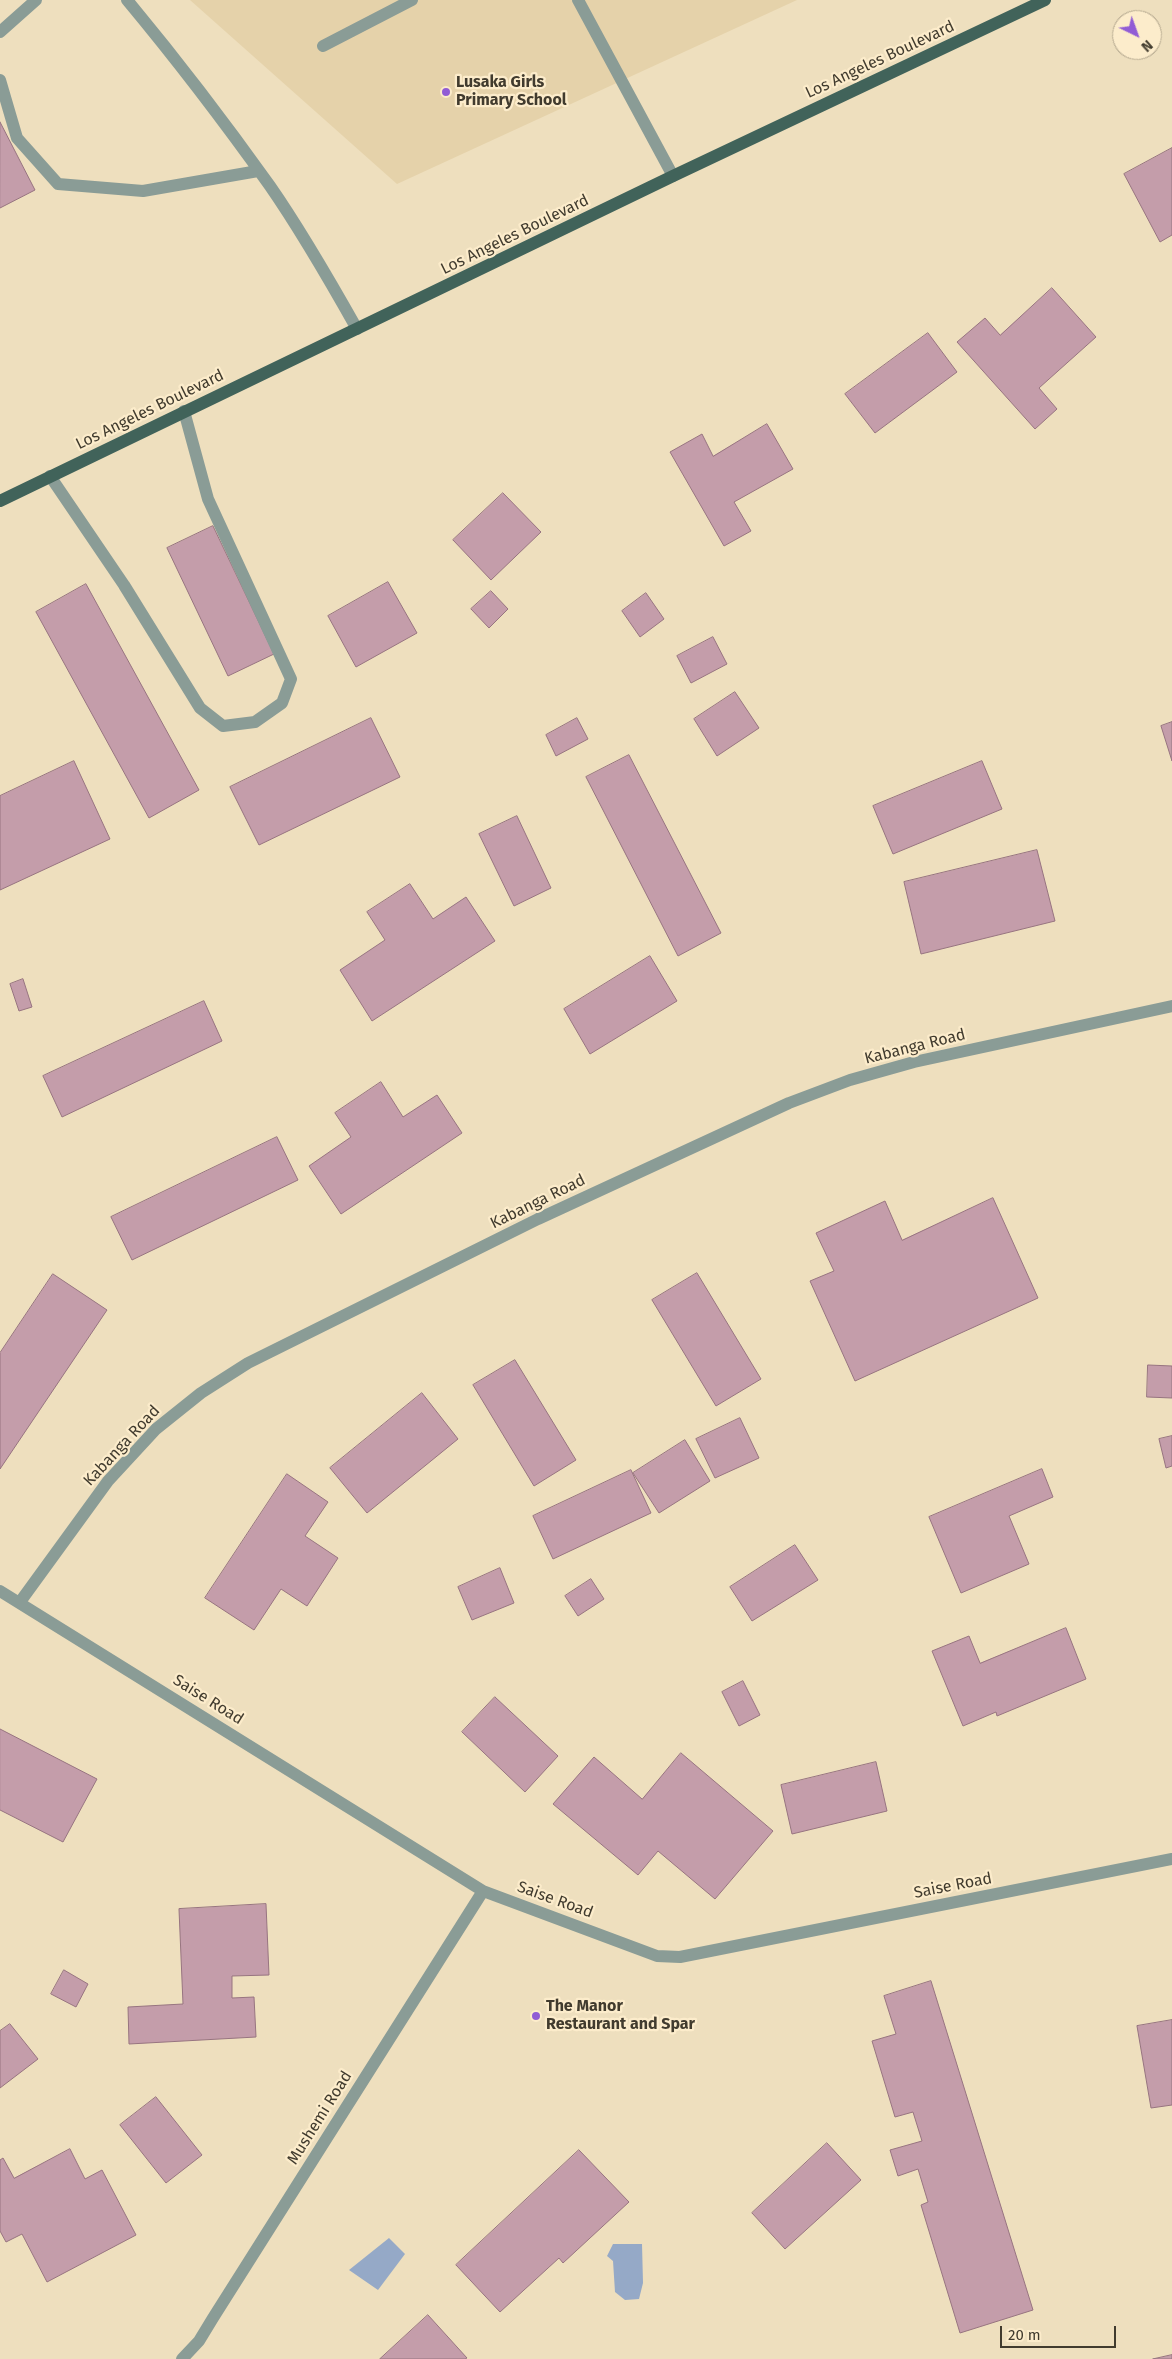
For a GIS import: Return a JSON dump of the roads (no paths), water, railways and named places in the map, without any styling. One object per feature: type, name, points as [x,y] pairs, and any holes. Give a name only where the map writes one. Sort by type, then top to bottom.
[{"type":"main road","name":"Los Angeles Boulevard","points":[[0,501],[1022,5],[1045,0]]},
{"type":"street","points":[[0,32],[36,0]]},
{"type":"street","points":[[127,0],[163,43],[258,171],[320,264],[357,329]]},
{"type":"street","points":[[324,46],[412,0]]},
{"type":"street","points":[[578,0],[673,176]]},
{"type":"street","points":[[0,80],[17,138],[58,184],[143,191],[258,171]]},
{"type":"street","points":[[50,476],[124,585],[200,708],[223,726],[255,722],[282,703],[291,679],[208,499],[184,411]]},
{"type":"street","name":"Kabanga Road","points":[[20,1602],[108,1481],[156,1429],[201,1393],[248,1363],[538,1219],[702,1142],[815,1093],[850,1080],[914,1062],[1172,1006]]},
{"type":"street","name":"Saise Road","points":[[0,1591],[482,1891],[657,1956],[674,1958],[1172,1859]]},
{"type":"street","name":"Mushemi Road","points":[[182,2359],[204,2334],[482,1891]]},
{"type":"water","points":[[389,2238],[405,2254],[378,2290],[349,2270]]},
{"type":"water","points":[[613,2244],[642,2244],[643,2283],[639,2299],[625,2300],[615,2292],[613,2261],[607,2256]]},
{"type":"place","name":"Lusaka Girls Primary School","points":[[446,92]]},
{"type":"place","name":"The Manor Restaurant and Spar","points":[[536,2016]]}]
